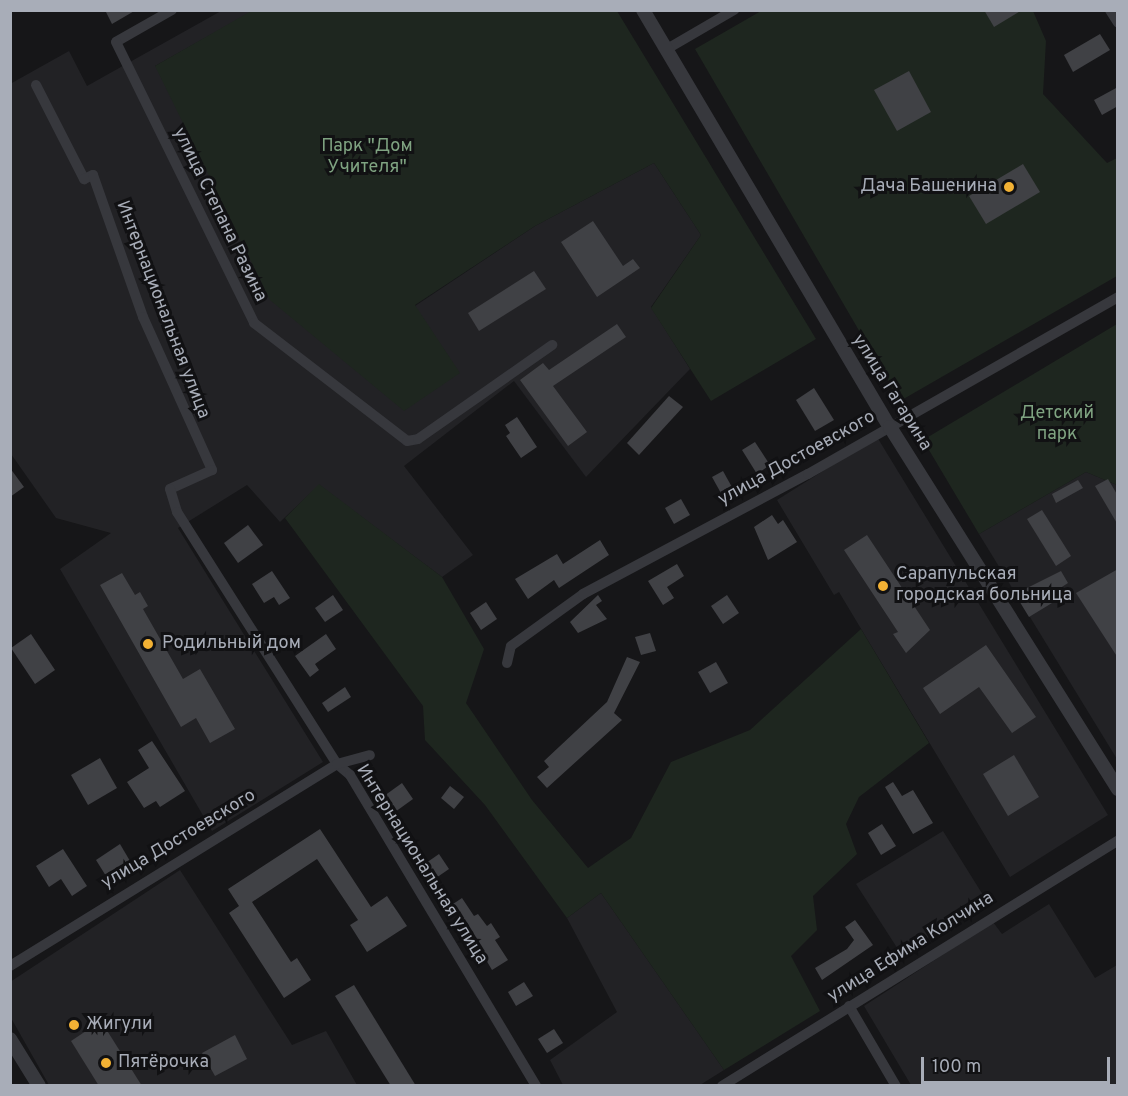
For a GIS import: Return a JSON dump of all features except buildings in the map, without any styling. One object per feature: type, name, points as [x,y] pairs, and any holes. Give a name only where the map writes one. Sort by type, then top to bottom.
[{"type":"street","name":"улица Степана Разина","points":[[172,10],[116,42],[254,323],[407,441],[418,439],[552,345]]},
{"type":"street","name":"улица Гагарина","points":[[643,10],[890,427],[1118,789]]},
{"type":"street","points":[[667,49],[734,10]]},
{"type":"street","points":[[1110,10],[1118,23]]},
{"type":"street","name":"Интернациональная улица","points":[[36,85],[84,179],[93,175],[143,317],[212,470],[170,489],[177,512],[337,764],[350,775],[536,1086]]},
{"type":"street","name":"улица Достоевского","points":[[507,663],[511,646],[583,594],[890,427],[1118,297]]},
{"type":"street","name":"улица Достоевского","points":[[10,966],[337,764],[370,755]]},
{"type":"street","name":"улица Ефима Колчина","points":[[722,1086],[1118,840]]},
{"type":"street","points":[[849,1006],[896,1086]]},
{"type":"street","points":[[10,1039],[39,1086]]},
{"type":"shaded area","points":[[221,11],[253,11],[155,66],[415,306],[535,226],[654,163],[701,235],[651,307],[690,369],[586,477],[514,381],[404,466],[473,555],[442,577],[319,485],[280,522],[247,485],[178,528],[323,762],[212,831],[60,569],[111,533],[56,518],[11,454],[10,84],[69,51],[87,86]]},
{"type":"shaded area","points":[[877,437],[1108,815],[1010,877],[839,592],[834,595],[777,500]]},
{"type":"shaded area","points":[[1086,472],[1117,485],[1117,759],[979,534]]},
{"type":"shaded area","points":[[943,831],[983,895],[903,957],[856,884]]},
{"type":"shaded area","points":[[180,870],[292,1045],[326,1031],[357,1085],[49,1085],[11,1018],[10,982]]},
{"type":"shaded area","points":[[601,893],[724,1070],[700,1085],[563,1085],[550,1060],[617,1012],[567,918]]},
{"type":"shaded area","points":[[1049,904],[1095,978],[1117,965],[1117,1085],[911,1085],[864,1006],[993,922],[1002,934]]},
{"type":"green space","name":"Парк \"Дом Учителя\"","points":[[253,10],[617,11],[816,339],[711,401],[651,308],[701,235],[654,163],[535,226],[415,305],[460,373],[404,411],[270,300],[155,66]]},
{"type":"green space","points":[[761,11],[1033,11],[1046,41],[1043,94],[1107,163],[1117,158],[1117,276],[900,401],[695,49]]},
{"type":"green space","name":"Детский парк","points":[[1117,324],[1117,485],[1086,472],[979,534],[923,440]]},
{"type":"green space","points":[[319,484],[442,577],[484,649],[466,703],[532,800],[588,868],[631,838],[671,762],[750,730],[861,629],[929,743],[859,797],[846,824],[857,854],[813,896],[817,930],[791,956],[820,1011],[724,1070],[601,893],[567,918],[485,805],[425,740],[423,706],[285,518]]},
{"type":"place","name":"Дача Башенина","points":[[1009,187]]},
{"type":"place","name":"Сарапульская городская больница","points":[[883,586]]},
{"type":"place","name":"Родильный дом","points":[[148,644]]},
{"type":"place","name":"Жигули","points":[[74,1025]]},
{"type":"place","name":"Пятёрочка","points":[[106,1063]]}]
